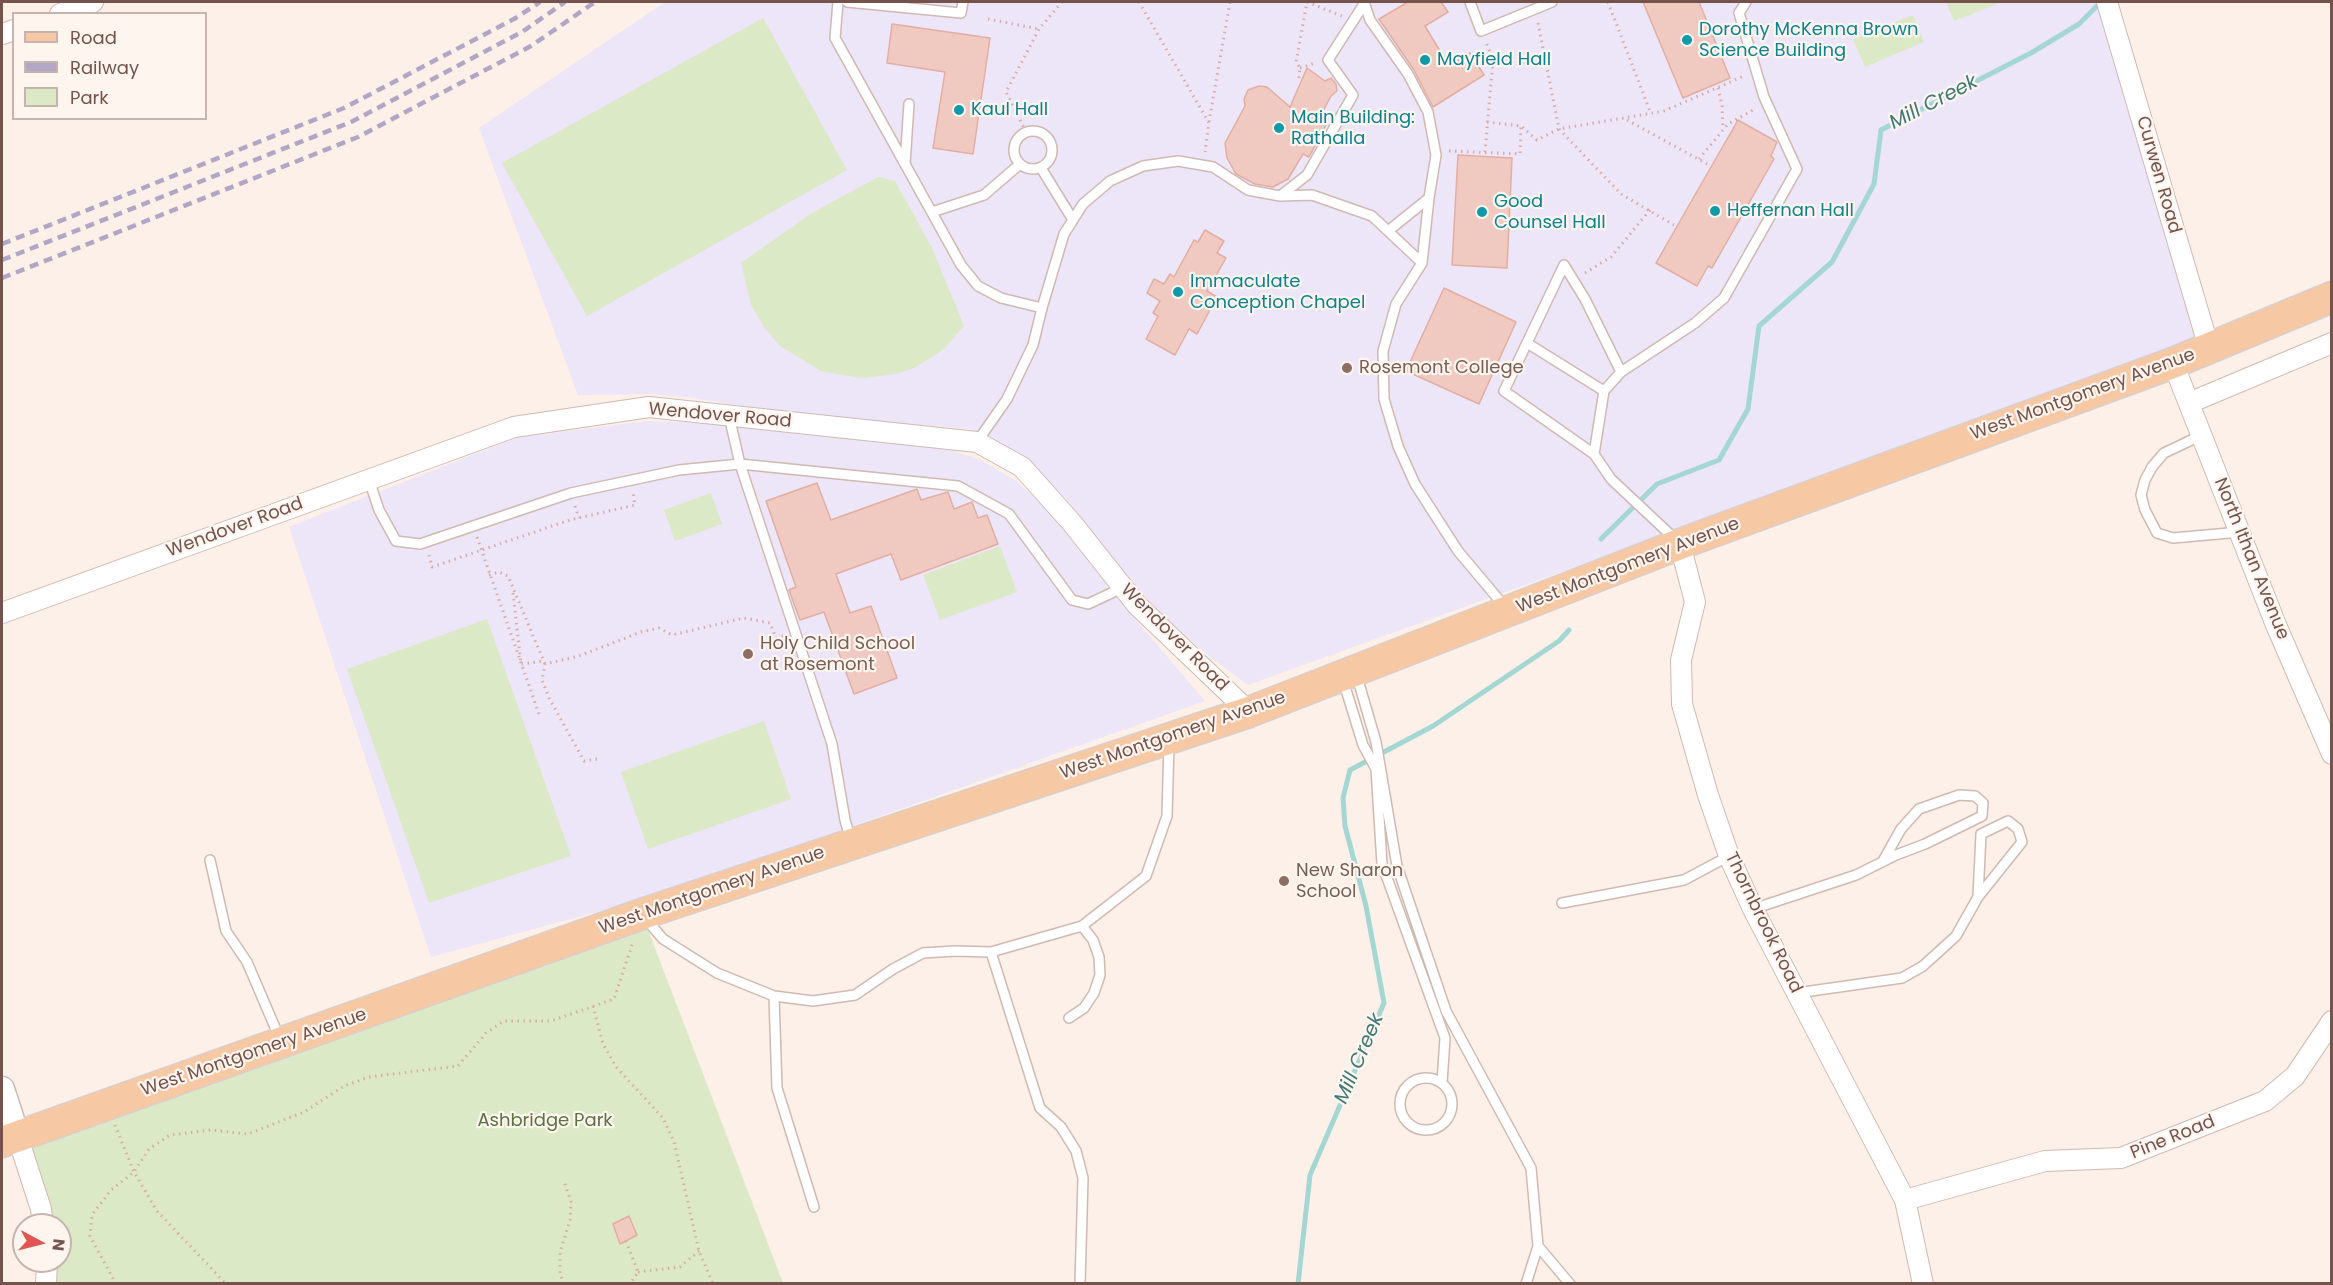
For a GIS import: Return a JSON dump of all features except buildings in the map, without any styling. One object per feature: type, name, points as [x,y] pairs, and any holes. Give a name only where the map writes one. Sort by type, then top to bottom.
[{"type":"main road","name":"West Montgomery Avenue","points":[[9,1138],[282,1044],[642,914],[1249,712],[1509,611],[1671,535],[2173,363],[2331,297]]},
{"type":"street","points":[[66,12],[93,2]]},
{"type":"street","name":"Curwen Road","points":[[2107,2],[2209,348]]},
{"type":"street","points":[[2189,403],[2331,343]]},
{"type":"street","name":"North Ithan Avenue","points":[[2173,363],[2331,754]]},
{"type":"street","name":"Wendover Road","points":[[2,613],[514,427],[649,407],[977,442],[1022,467],[1072,523],[1137,605],[1249,712]]},
{"type":"street","name":"Thornbrook Road","points":[[1671,535],[1695,602],[1681,660],[1682,704],[1708,795],[1729,856],[1753,909],[1905,1200],[1923,1284]]},
{"type":"street","name":"Pine Road","points":[[1905,1200],[2045,1161],[2121,1158],[2265,1101],[2295,1076],[2331,1021]]},
{"type":"street","points":[[2,1089],[9,1138],[42,1213]]},
{"type":"lane","points":[[838,2],[835,38],[961,265],[978,286],[1001,298],[1042,308]]},
{"type":"lane","points":[[847,2],[962,14],[963,2]]},
{"type":"lane","points":[[1470,2],[1481,30],[1552,2]]},
{"type":"lane","points":[[1594,454],[1604,392],[1621,372],[1695,323],[1724,298],[1797,169],[1767,103],[1756,70],[1739,13],[1746,2]]},
{"type":"lane","points":[[1280,196],[1306,174],[1353,95],[1328,60],[1364,3]]},
{"type":"lane","points":[[1364,3],[1370,20],[1408,74],[1428,112],[1435,150],[1422,263],[1396,304],[1383,351],[1384,399],[1398,446],[1415,484],[1458,551],[1509,611]]},
{"type":"lane","points":[[905,164],[909,104]]},
{"type":"lane","points":[[1026,132],[1041,132],[1051,142],[1051,157],[1041,168],[1033,169],[1020,164],[1014,150],[1020,136],[1026,132]]},
{"type":"lane","points":[[977,442],[1007,399],[1033,345],[1064,234],[1083,204],[1110,181],[1143,166],[1178,161],[1213,167],[1248,190],[1280,196],[1312,195],[1372,216],[1422,263]]},
{"type":"lane","points":[[932,212],[984,195],[1020,164]]},
{"type":"lane","points":[[1041,168],[1073,220]]},
{"type":"lane","points":[[1388,231],[1429,198]]},
{"type":"lane","points":[[1621,372],[1564,264],[1504,391],[1594,454],[1611,479],[1671,535]]},
{"type":"lane","points":[[1527,343],[1604,392]]},
{"type":"lane","points":[[729,416],[740,464],[832,744],[845,820],[852,844]]},
{"type":"lane","points":[[2202,435],[2164,453],[2152,467],[2141,495],[2145,510],[2157,533],[2173,538],[2240,532]]},
{"type":"lane","points":[[369,480],[379,510],[396,541],[420,544],[472,524],[572,493],[679,470],[740,464],[958,486],[1009,514],[1072,600],[1088,604],[1122,588]]},
{"type":"lane","points":[[1349,674],[1353,714],[1363,745],[1376,769],[1382,864],[1445,1038],[1442,1083],[1451,1097],[1450,1114],[1440,1127],[1424,1131],[1409,1125],[1400,1111],[1401,1094],[1405,1087],[1411,1082],[1427,1077],[1442,1083]]},
{"type":"lane","points":[[1349,674],[1376,742],[1397,866],[1446,1011],[1531,1168],[1538,1246],[1526,1284]]},
{"type":"lane","points":[[642,914],[663,939],[717,973],[774,996],[813,1001],[855,995],[893,969],[923,953],[991,952],[1082,926],[1146,876],[1167,816],[1169,738]]},
{"type":"lane","points":[[1753,909],[1857,875],[1982,816],[1983,803],[1975,796],[1959,795],[1918,809],[1901,829],[1883,861]]},
{"type":"lane","points":[[1797,993],[1902,978],[1923,966],[1956,936],[1978,897],[2022,842],[2018,829],[2008,821],[1981,834],[1978,897]]},
{"type":"lane","points":[[1562,903],[1684,880],[1729,856]]},
{"type":"lane","points":[[210,860],[226,931],[247,962],[282,1044]]},
{"type":"lane","points":[[1069,1018],[1084,1008],[1094,993],[1100,975],[1100,957],[1093,940],[1082,926]]},
{"type":"lane","points":[[991,952],[1040,1108],[1061,1127],[1076,1151],[1083,1178],[1080,1284]]},
{"type":"lane","points":[[774,996],[777,1088],[814,1207]]},
{"type":"lane","points":[[1538,1246],[1570,1284]]},
{"type":"path","points":[[1026,132],[1006,92],[1039,29],[1062,2]]},
{"type":"path","points":[[1139,2],[1209,123]]},
{"type":"path","points":[[1203,166],[1230,2]]},
{"type":"path","points":[[1299,78],[1300,68],[1296,62],[1307,2],[1352,20]]},
{"type":"path","points":[[1608,2],[1652,114]]},
{"type":"path","points":[[1535,10],[1559,129],[1621,194],[1674,225]]},
{"type":"path","points":[[988,19],[1039,29]]},
{"type":"path","points":[[1481,30],[1493,60],[1485,152]]},
{"type":"path","points":[[1488,122],[1521,126],[1538,141],[1559,129],[1664,111],[1756,70]]},
{"type":"path","points":[[1718,88],[1722,105],[1723,129]]},
{"type":"path","points":[[1699,159],[1723,129],[1739,116],[1767,103]]},
{"type":"path","points":[[1625,119],[1709,165]]},
{"type":"path","points":[[1435,150],[1520,154],[1521,126]]},
{"type":"path","points":[[1573,279],[1606,261],[1650,210]]},
{"type":"path","points":[[472,524],[539,714]]},
{"type":"path","points":[[489,575],[499,572],[508,576],[545,662],[542,680],[549,698],[584,761],[597,759]]},
{"type":"path","points":[[513,591],[512,600],[521,664]]},
{"type":"path","points":[[521,664],[579,656],[641,632],[659,628],[672,635],[744,618],[770,623],[776,638],[795,632]]},
{"type":"path","points":[[116,1284],[90,1236],[92,1215],[111,1190],[134,1172],[149,1149],[170,1135],[211,1130],[248,1134],[304,1113],[344,1086],[369,1077],[458,1066],[486,1033],[504,1021],[551,1021],[614,999],[642,914]]},
{"type":"path","points":[[593,1006],[603,1044],[617,1068],[663,1118],[674,1142],[699,1251],[713,1284]]},
{"type":"path","points":[[106,1105],[134,1172],[157,1211],[226,1284]]},
{"type":"path","points":[[564,1181],[571,1202],[570,1220],[560,1252],[560,1274],[564,1284]]},
{"type":"path","points":[[627,1241],[638,1272]]},
{"type":"path","points":[[630,1284],[638,1272],[680,1267],[699,1251]]},
{"type":"shaded area","name":"Rosemont College","points":[[665,2],[2096,2],[2198,342],[1248,685],[1205,653],[1157,611],[1069,502],[1033,466],[995,440],[969,429],[775,412],[694,398],[649,394],[578,395],[479,128]]},
{"type":"shaded area","name":"Holy Child School at Rosemont","points":[[648,421],[708,423],[940,447],[981,460],[1016,481],[1047,509],[1124,606],[1205,701],[655,896],[431,957],[289,527],[518,437]]},
{"type":"green space","points":[[1946,2],[2002,2],[1954,21]]},
{"type":"green space","points":[[1913,15],[1924,42],[1865,67],[1853,39]]},
{"type":"green space","points":[[763,18],[847,170],[587,316],[502,163]]},
{"type":"green space","points":[[878,177],[895,181],[932,248],[964,326],[943,350],[914,368],[897,374],[861,378],[821,371],[780,346],[764,327],[751,305],[741,263],[812,213]]},
{"type":"green space","points":[[711,493],[722,524],[675,541],[664,510]]},
{"type":"green space","points":[[1000,546],[1017,592],[940,620],[923,575]]},
{"type":"green space","points":[[487,619],[571,856],[429,903],[347,669]]},
{"type":"green space","points":[[764,721],[791,799],[648,849],[621,772]]},
{"type":"green space","name":"Ashbridge Park","points":[[642,914],[783,1283],[46,1283],[46,1273],[72,1273],[72,1213],[40,1213],[17,1135]]},
{"type":"waterway","name":"Mill Creek","points":[[1601,539],[1657,484],[1719,460],[1748,409],[1759,326],[1832,262],[1874,184],[1881,130],[2031,53],[2079,24],[2097,6]]},
{"type":"waterway","name":"Mill Creek","points":[[1298,1284],[1310,1175],[1384,1003],[1366,906],[1345,826],[1343,798],[1350,770],[1433,726],[1559,641],[1569,630]]},
{"type":"railway","points":[[2,244],[344,108],[514,19],[540,2]]},
{"type":"railway","points":[[2,260],[351,122],[522,32],[565,2]]},
{"type":"railway","points":[[2,278],[358,137],[531,46],[595,2]]},
{"type":"place","name":"Dorothy McKenna Brown Science Building","points":[[1687,40]]},
{"type":"place","name":"Mayfield Hall","points":[[1425,60]]},
{"type":"place","name":"Kaul Hall","points":[[959,110]]},
{"type":"place","name":"Main Building: Rathalla","points":[[1279,128]]},
{"type":"place","name":"Heffernan Hall","points":[[1715,211]]},
{"type":"place","name":"Good Counsel Hall","points":[[1482,212]]},
{"type":"place","name":"Immaculate Conception Chapel","points":[[1178,292]]},
{"type":"place","name":"Rosemont College","points":[[1347,368]]},
{"type":"place","name":"Holy Child School at Rosemont","points":[[748,654]]},
{"type":"place","name":"New Sharon School","points":[[1284,881]]}]
